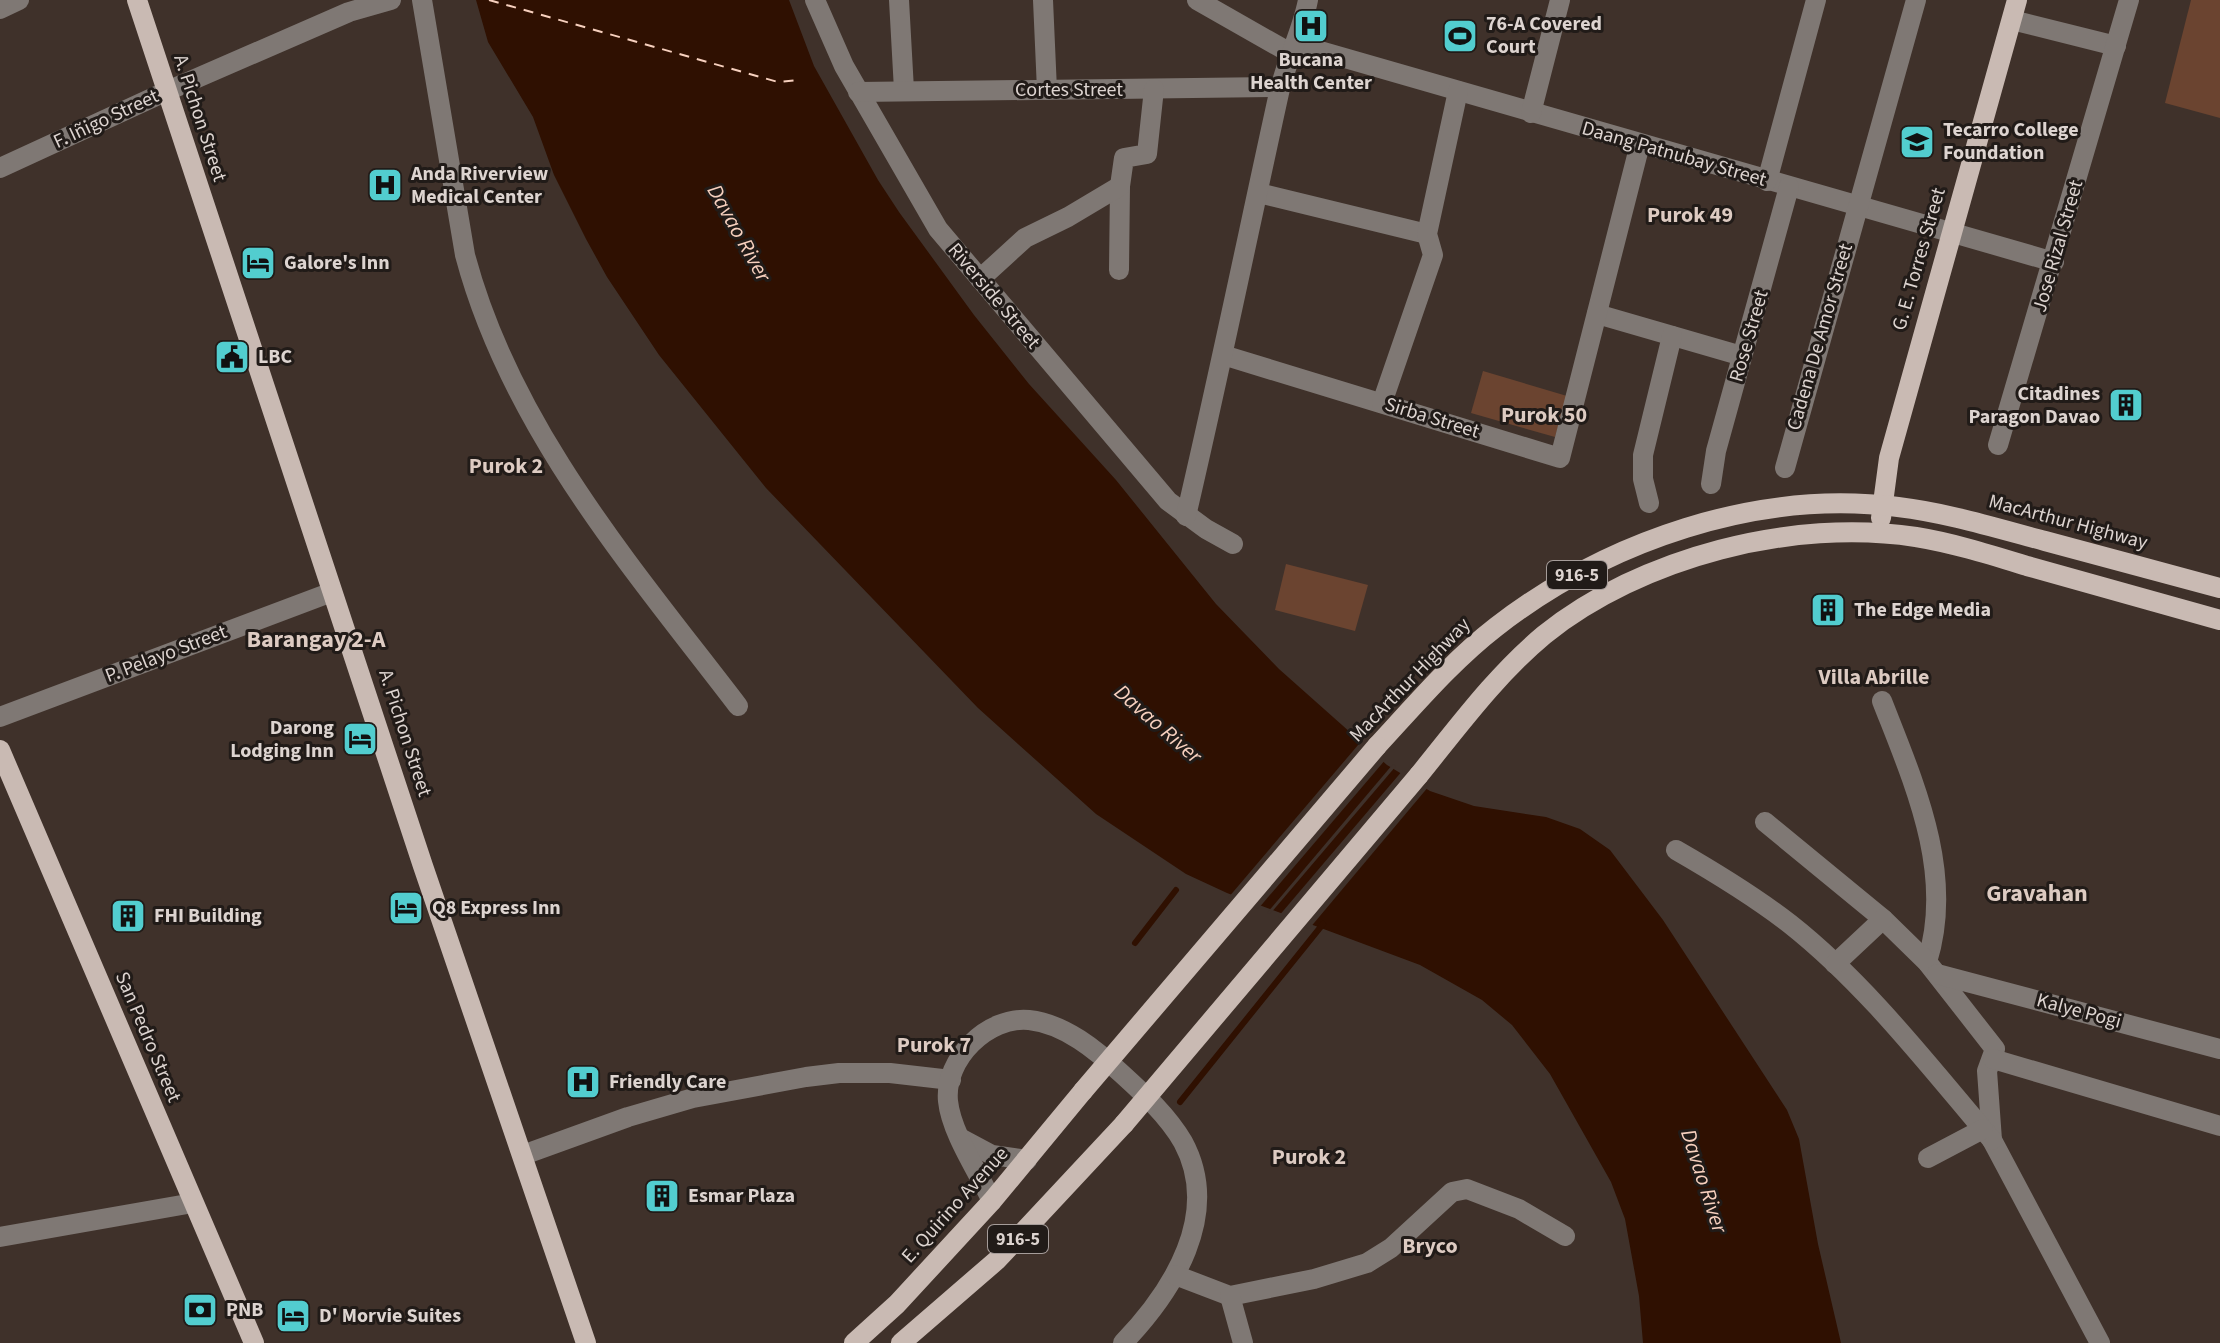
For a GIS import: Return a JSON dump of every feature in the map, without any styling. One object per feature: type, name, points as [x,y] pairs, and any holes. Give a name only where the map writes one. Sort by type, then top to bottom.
[{"type":"main road","name":"A. Pichon Street","points":[[137,0],[332,592],[586,1343]]},
{"type":"main road","name":"G. E. Torres Street","points":[[1879,533],[1889,458],[2015,10]]},
{"type":"main road","name":"MacArthur Highway","points":[[1083,1091],[1377,746],[1454,664],[1521,608],[1607,558],[1665,534],[1740,515],[1803,506],[1881,505],[1985,524],[2220,588]]},
{"type":"main road","name":"916-5","points":[[901,1343],[997,1260],[1124,1124],[1486,694],[1521,656],[1580,609],[1679,560],[1716,550],[1830,533],[1879,533],[1930,539],[2220,620]]},
{"type":"main road","name":"San Pedro Street","points":[[0,750],[254,1343]]},
{"type":"main road","name":"E. Quirino Avenue","points":[[854,1343],[897,1304],[992,1201],[1083,1091]]},
{"type":"street","points":[[0,9],[19,0]]},
{"type":"street","name":"F. Iñigo Street","points":[[0,168],[346,6],[391,0]]},
{"type":"street","points":[[422,0],[465,255],[474,289],[502,361],[583,502],[738,706]]},
{"type":"street","name":"Riverside Street","points":[[815,0],[858,92],[938,229],[1168,501],[1186,516],[1233,544]]},
{"type":"street","points":[[899,0],[904,90]]},
{"type":"street","points":[[1043,0],[1047,90]]},
{"type":"street","points":[[1186,516],[1280,87],[1308,0]]},
{"type":"street","points":[[1531,113],[1560,0]]},
{"type":"street","name":"Cadena De Amor Street","points":[[1785,468],[1916,0]]},
{"type":"street","name":"Jose Rizal Street","points":[[1998,445],[2129,0]]},
{"type":"street","points":[[1767,181],[1811,1]]},
{"type":"street","name":"Daang Patnubay Street","points":[[1207,3],[1294,49],[1458,91],[2054,262]]},
{"type":"street","points":[[2015,10],[2116,46]]},
{"type":"street","name":"Cortes Street","points":[[858,92],[1280,87]]},
{"type":"street","points":[[1119,270],[1120,186],[1124,158],[1147,154],[1154,89]]},
{"type":"street","points":[[1382,403],[1433,255],[1427,234],[1458,91]]},
{"type":"street","name":"Sirba Street","points":[[1223,355],[1560,458],[1640,144]]},
{"type":"street","points":[[980,279],[1025,238],[1120,186]]},
{"type":"street","name":"Rose Street","points":[[1711,484],[1716,451],[1789,187]]},
{"type":"street","points":[[1259,193],[1427,234]]},
{"type":"street","points":[[1597,314],[1742,356]]},
{"type":"street","points":[[1649,503],[1643,479],[1643,455],[1672,336]]},
{"type":"street","name":"P. Pelayo Street","points":[[0,717],[332,592]]},
{"type":"street","points":[[1882,701],[1932,845],[1937,900],[1932,968]]},
{"type":"street","points":[[1765,822],[1883,919],[1932,968],[1995,1049],[1987,1071],[1987,1134]]},
{"type":"street","points":[[1676,850],[1753,896],[1792,926],[1835,964],[1922,1058],[1987,1134],[2100,1343]]},
{"type":"street","points":[[1835,964],[1883,919]]},
{"type":"street","name":"Kalye Pogi","points":[[1932,968],[2220,1049]]},
{"type":"street","points":[[992,1201],[949,1105],[951,1080],[959,1061],[972,1043],[993,1027],[1013,1020],[1038,1021],[1065,1031],[1117,1069],[1173,1126],[1183,1142],[1193,1170],[1197,1197],[1192,1237],[1175,1275],[1156,1304],[1123,1343]]},
{"type":"street","points":[[1993,1059],[2220,1126]]},
{"type":"street","points":[[523,1155],[628,1117],[693,1098],[806,1077],[839,1073],[890,1073],[951,1080]]},
{"type":"street","points":[[1928,1158],[1987,1134]]},
{"type":"street","points":[[962,1139],[992,1155],[1027,1160]]},
{"type":"street","points":[[1175,1275],[1230,1296],[1314,1279],[1367,1263],[1391,1248],[1452,1192],[1467,1189],[1519,1209],[1565,1236]]},
{"type":"street","points":[[0,1237],[193,1203]]},
{"type":"street","points":[[1230,1296],[1243,1343]]},
{"type":"shaded area","points":[[2191,0],[2220,0],[2220,118],[2165,103]]},
{"type":"shaded area","points":[[1483,371],[1567,396],[1555,437],[1471,413]]},
{"type":"shaded area","points":[[1286,564],[1368,585],[1355,631],[1275,610]]},
{"type":"water","name":"Davao River","points":[[476,0],[789,0],[814,66],[899,212],[1029,384],[1116,480],[1216,604],[1279,669],[1387,765],[1430,791],[1474,806],[1546,817],[1580,829],[1610,850],[1663,920],[1787,1110],[1799,1139],[1818,1244],[1841,1343],[1643,1343],[1639,1296],[1625,1219],[1611,1182],[1550,1074],[1512,1025],[1482,1000],[1420,965],[1227,893],[1186,874],[1096,814],[978,708],[766,488],[659,355],[607,277],[586,239],[554,175],[533,117],[488,42]]},
{"type":"pier","points":[[1364,738],[1386,759],[1258,909],[1228,898]]},
{"type":"pier","points":[[1393,764],[1396,766],[1270,914],[1267,913]]},
{"type":"pier","points":[[1403,770],[1429,786],[1309,929],[1278,917]]},
{"type":"waterway","points":[[1135,943],[1176,890]]},
{"type":"waterway","points":[[1180,1102],[1323,924]]},
{"type":"ferry route","points":[[489,0],[778,82],[798,80]]},
{"type":"place","name":"Bucana Health Center","points":[[1311,26]]},
{"type":"place","name":"76-A Covered Court","points":[[1460,36]]},
{"type":"place","name":"Tecarro College Foundation","points":[[1917,142]]},
{"type":"place","name":"Anda Riverview Medical Center","points":[[385,185]]},
{"type":"place","name":"Galore's Inn","points":[[258,263]]},
{"type":"place","name":"LBC","points":[[232,357]]},
{"type":"place","name":"Citadines Paragon Davao","points":[[2126,405]]},
{"type":"place","name":"The Edge Media","points":[[1828,610]]},
{"type":"place","name":"Darong Lodging Inn","points":[[360,739]]},
{"type":"place","name":"Q8 Express Inn","points":[[406,908]]},
{"type":"place","name":"FHI Building","points":[[128,916]]},
{"type":"place","name":"Friendly Care","points":[[583,1082]]},
{"type":"place","name":"Esmar Plaza","points":[[662,1196]]},
{"type":"place","name":"PNB","points":[[200,1310]]},
{"type":"place","name":"D' Morvie Suites","points":[[293,1316]]},
{"type":"district","name":"Purok 49","points":[[1690,215]]},
{"type":"district","name":"Purok 50","points":[[1544,415]]},
{"type":"district","name":"Purok 2","points":[[506,466]]},
{"type":"district","name":"Barangay 2-A","points":[[316,639]]},
{"type":"district","name":"Villa Abrille","points":[[1874,677]]},
{"type":"district","name":"Gravahan","points":[[2037,893]]},
{"type":"district","name":"Purok 7","points":[[934,1045]]},
{"type":"district","name":"Purok 2","points":[[1309,1157]]},
{"type":"district","name":"Bryco","points":[[1430,1246]]}]
